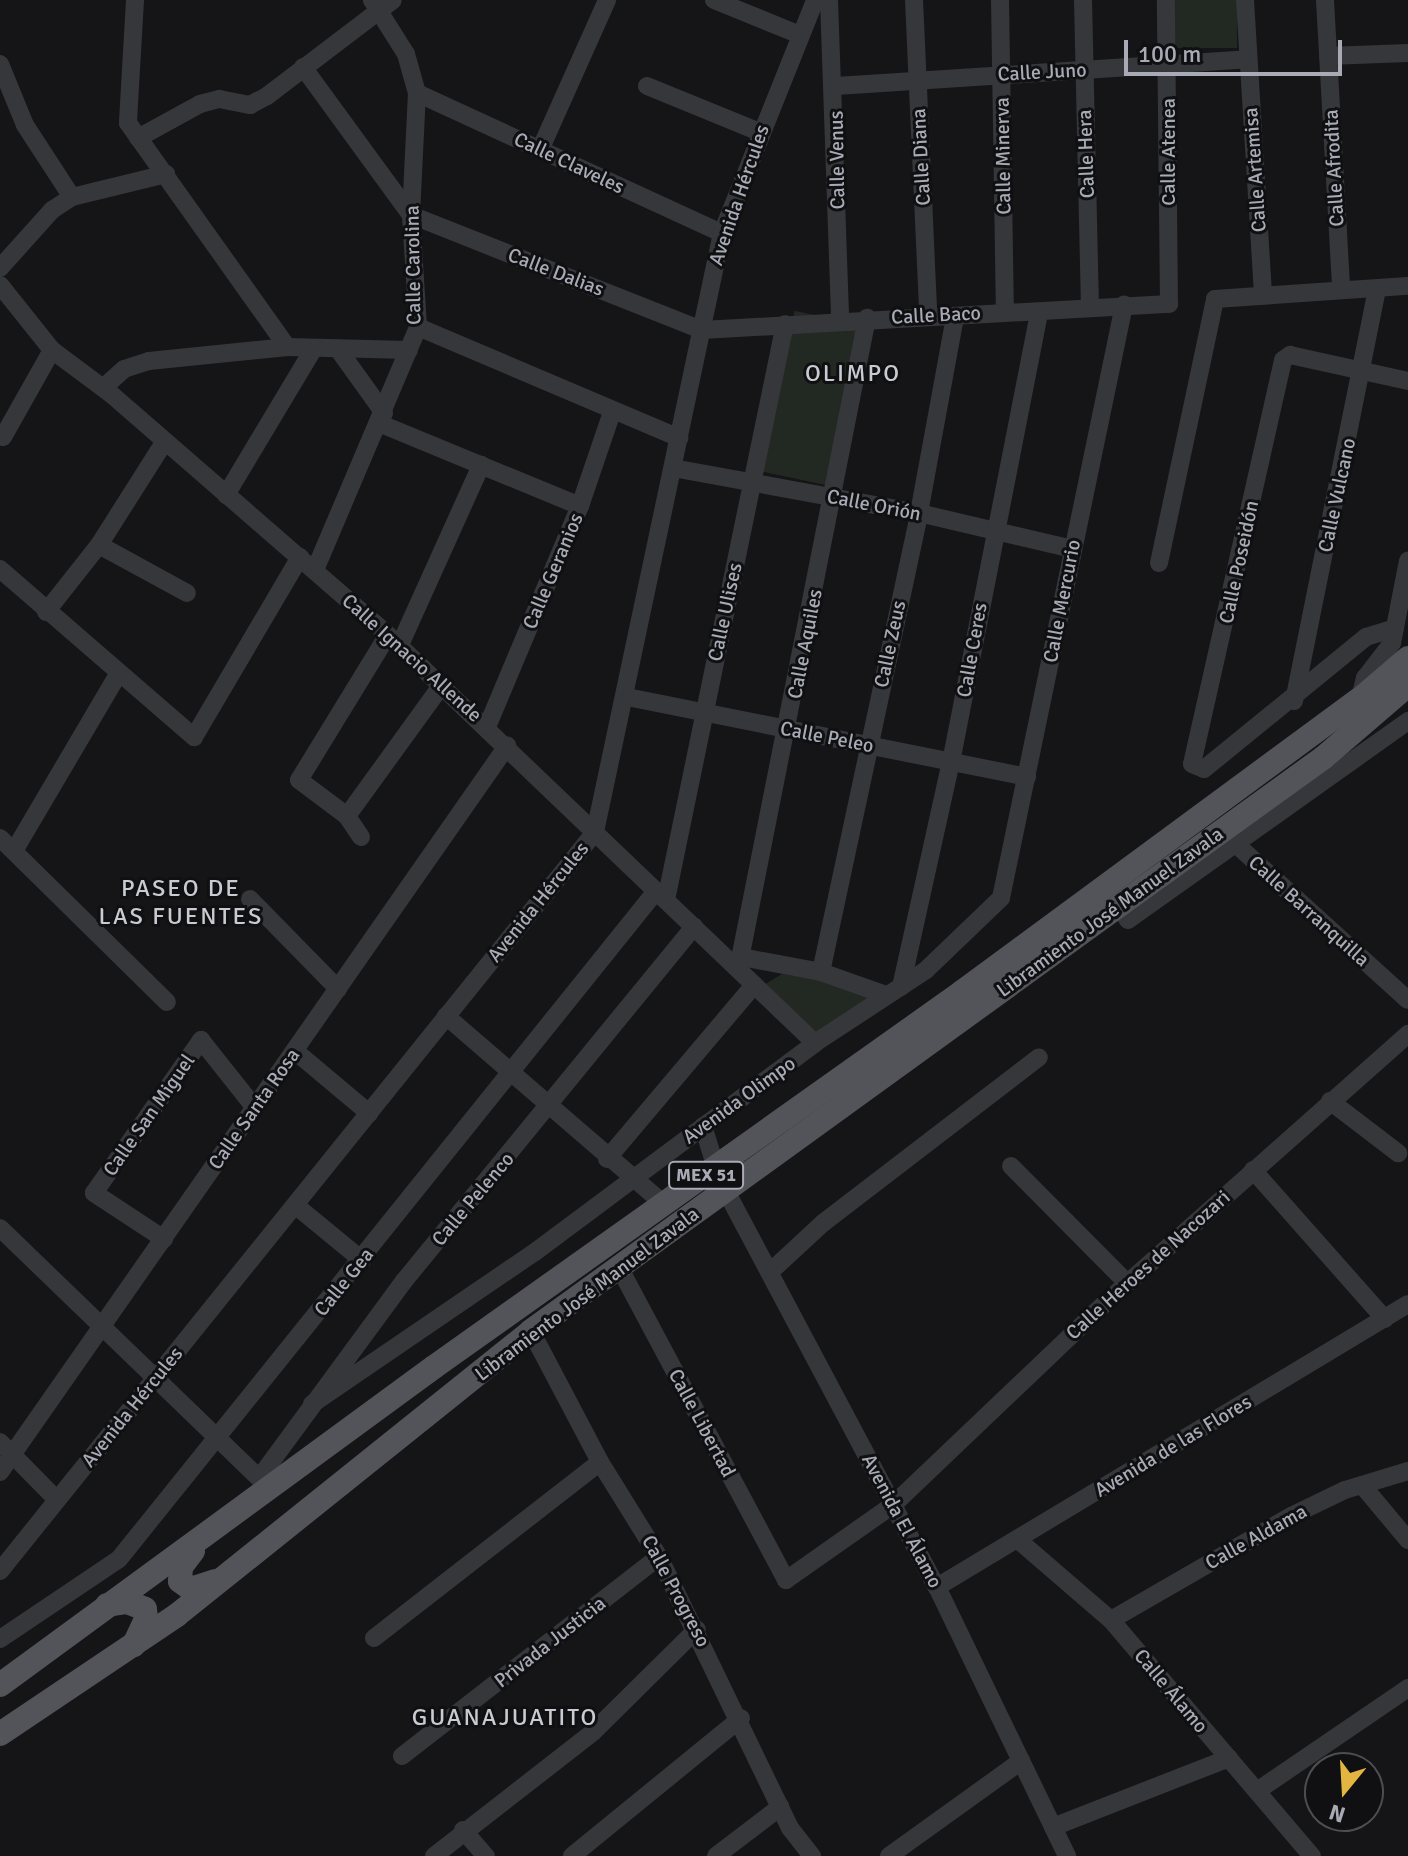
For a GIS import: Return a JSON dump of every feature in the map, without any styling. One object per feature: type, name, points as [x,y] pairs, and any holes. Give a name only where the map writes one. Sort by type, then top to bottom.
[{"type":"main road","name":"Libramiento José Manuel Zavala","points":[[0,1685],[106,1605],[199,1543],[265,1483],[716,1168],[1360,699],[1401,639]]},
{"type":"main road","name":"Libramiento José Manuel Zavala","points":[[0,1734],[133,1647],[228,1575],[531,1331],[1122,912],[1323,758],[1408,685]]},
{"type":"main road","points":[[199,1543],[181,1567],[184,1587],[201,1588],[228,1575]]},
{"type":"main road","points":[[106,1605],[127,1602],[145,1609],[146,1619],[133,1647]]},
{"type":"street","points":[[135,0],[133,131],[287,347]]},
{"type":"street","points":[[540,150],[607,0]]},
{"type":"street","points":[[714,0],[800,35]]},
{"type":"street","name":"Avenida Hércules","points":[[0,1571],[595,832],[627,697],[722,233],[815,0]]},
{"type":"street","name":"Calle Venus","points":[[829,0],[836,86],[840,320]]},
{"type":"street","name":"Calle Diana","points":[[914,0],[928,314]]},
{"type":"street","name":"Calle Minerva","points":[[1000,0],[1005,311]]},
{"type":"street","name":"Calle Hera","points":[[1083,0],[1090,308]]},
{"type":"street","name":"Calle Atenea","points":[[1166,0],[1169,304]]},
{"type":"street","name":"Calle Artemisa","points":[[1245,0],[1263,292]]},
{"type":"street","name":"Calle Afrodita","points":[[1325,0],[1341,289]]},
{"type":"street","points":[[133,131],[219,99],[250,105],[382,3]]},
{"type":"street","name":"Calle Carolina","points":[[315,570],[418,327],[411,215],[417,93],[406,54],[382,3]]},
{"type":"street","points":[[1328,56],[1408,53]]},
{"type":"street","name":"Calle Juno","points":[[836,86],[917,78],[1248,59]]},
{"type":"street","points":[[0,64],[25,125],[72,197]]},
{"type":"street","points":[[303,67],[411,215]]},
{"type":"street","points":[[647,86],[760,132]]},
{"type":"street","name":"Calle Claveles","points":[[417,93],[722,233]]},
{"type":"street","points":[[0,268],[52,210],[72,197],[166,174]]},
{"type":"street","name":"Calle Dalias","points":[[411,215],[702,330]]},
{"type":"street","name":"Calle Ignacio Allende","points":[[0,285],[52,350],[103,388],[394,641],[694,927],[740,963],[754,985],[815,1043]]},
{"type":"street","points":[[1159,563],[1215,299],[1263,292],[1408,286]]},
{"type":"street","name":"Calle Vulcano","points":[[1294,701],[1363,371],[1377,289]]},
{"type":"street","name":"Calle Baco","points":[[702,330],[928,314],[1039,313],[1169,304]]},
{"type":"street","name":"Calle Mercurio","points":[[1001,898],[1124,305]]},
{"type":"street","name":"Calle Ceres","points":[[894,991],[951,762],[993,534],[1039,313]]},
{"type":"street","name":"Calle Zeus","points":[[821,972],[919,513],[955,316]]},
{"type":"street","name":"Calle Aquiles","points":[[740,963],[789,730],[867,318]]},
{"type":"street","name":"Calle Ulises","points":[[661,895],[704,713],[785,324]]},
{"type":"street","points":[[418,327],[679,438]]},
{"type":"street","points":[[103,388],[124,369],[149,361],[287,347],[409,350]]},
{"type":"street","points":[[226,495],[314,348]]},
{"type":"street","points":[[338,349],[382,418],[481,465],[580,506]]},
{"type":"street","points":[[3,437],[52,350]]},
{"type":"street","name":"Calle Poseidón","points":[[1294,701],[1204,769],[1197,769],[1192,764],[1237,578],[1278,374],[1290,355],[1363,371]]},
{"type":"street","points":[[1363,371],[1408,381]]},
{"type":"street","name":"Calle Geranios","points":[[487,727],[580,506],[612,412]]},
{"type":"street","points":[[46,612],[99,545],[165,441]]},
{"type":"street","points":[[361,837],[347,816],[299,780],[394,641],[481,465]]},
{"type":"street","name":"Calle Orión","points":[[673,468],[919,513],[993,534],[1073,549]]},
{"type":"street","points":[[99,545],[187,593]]},
{"type":"street","points":[[0,569],[194,737],[300,557]]},
{"type":"street","points":[[1294,701],[1366,637],[1401,639],[1408,561]]},
{"type":"street","points":[[119,673],[7,845],[167,1002]]},
{"type":"street","points":[[347,816],[441,686]]},
{"type":"street","name":"Calle Peleo","points":[[627,697],[1027,777]]},
{"type":"street","points":[[1238,846],[1408,721]]},
{"type":"street","name":"Calle Santa Rosa","points":[[0,1472],[6,1448],[104,1324],[507,746]]},
{"type":"street","name":"Calle Barranquilla","points":[[1122,912],[1238,846],[1408,1000]]},
{"type":"street","name":"Calle Gea","points":[[0,1639],[119,1559],[219,1439],[511,1073],[661,895]]},
{"type":"street","name":"Avenida Olimpo","points":[[312,1404],[535,1252],[815,1043],[894,991],[1001,898]]},
{"type":"street","points":[[250,899],[338,989]]},
{"type":"street","name":"Calle Pelenco","points":[[265,1483],[312,1404],[404,1281],[550,1108],[694,927]]},
{"type":"street","points":[[740,963],[821,972],[894,991]]},
{"type":"street","points":[[607,1159],[754,985]]},
{"type":"street","points":[[446,1016],[607,1159],[664,1204]]},
{"type":"street","name":"Calle Heroes de Nacozari","points":[[786,1580],[894,1504],[1127,1283],[1408,1034]]},
{"type":"street","name":"Calle San Miguel","points":[[164,1239],[94,1193],[201,1040],[255,1108]]},
{"type":"street","points":[[295,1051],[369,1113]]},
{"type":"street","points":[[770,1272],[823,1223],[966,1117],[1039,1057]]},
{"type":"street","points":[[1330,1101],[1398,1153]]},
{"type":"street","points":[[703,1126],[716,1168]]},
{"type":"street","points":[[1011,1166],[1127,1283]]},
{"type":"street","points":[[1253,1170],[1385,1319]]},
{"type":"street","name":"Avenida El Álamo","points":[[726,1191],[937,1587],[1067,1856]]},
{"type":"street","points":[[295,1205],[362,1260]]},
{"type":"street","points":[[0,1228],[104,1324],[155,1378],[265,1483]]},
{"type":"street","name":"Calle Libertad","points":[[619,1267],[786,1580]]},
{"type":"street","name":"Avenida de las Flores","points":[[937,1587],[1408,1304]]},
{"type":"street","name":"Calle Progreso","points":[[531,1331],[600,1462],[659,1557],[741,1718],[780,1807],[812,1856]]},
{"type":"street","points":[[6,1448],[57,1500]]},
{"type":"street","points":[[374,1638],[600,1462]]},
{"type":"street","name":"Calle Aldama","points":[[1111,1620],[1291,1516],[1362,1485],[1408,1471]]},
{"type":"street","points":[[1362,1485],[1408,1540]]},
{"type":"street","name":"Calle Álamo","points":[[1017,1539],[1111,1620],[1312,1856]]},
{"type":"street","name":"Privada Justicia","points":[[402,1756],[659,1557]]},
{"type":"street","points":[[434,1856],[463,1830],[593,1732],[697,1629]]},
{"type":"street","points":[[1257,1791],[1406,1693]]},
{"type":"street","points":[[572,1856],[741,1718]]},
{"type":"street","points":[[1053,1827],[1229,1758]]},
{"type":"street","points":[[889,1856],[1021,1761]]},
{"type":"street","points":[[716,1856],[780,1807]]},
{"type":"street","points":[[463,1830],[486,1856]]},
{"type":"shaded area","points":[[1174,0],[1237,0],[1237,48],[1174,48]]},
{"type":"shaded area","points":[[795,311],[862,325],[828,485],[760,471]]},
{"type":"shaded area","points":[[782,974],[829,981],[873,997],[819,1034],[764,985]]},
{"type":"district","name":"OLIMPO","points":[[853,374]]},
{"type":"district","name":"PASEO DE LAS FUENTES","points":[[181,903]]},
{"type":"district","name":"GUANAJUATITO","points":[[505,1718]]}]
